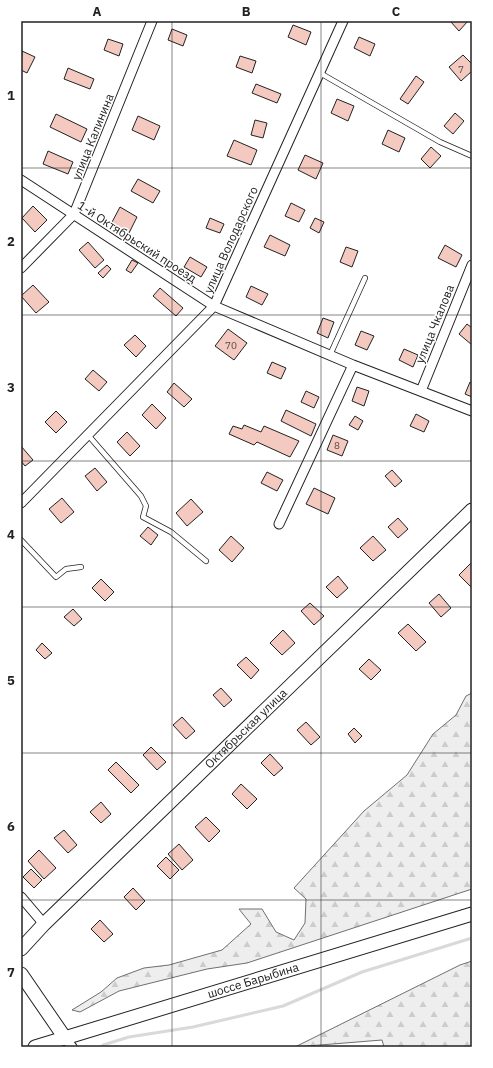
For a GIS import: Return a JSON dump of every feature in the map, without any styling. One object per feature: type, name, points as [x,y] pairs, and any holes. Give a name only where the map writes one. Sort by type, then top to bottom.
[{"type":"street","name":"улица Калинина","points":[[21,268],[74,214],[152,21]]},
{"type":"street","name":"улица Володарского","points":[[21,503],[214,306],[343,21]]},
{"type":"street","name":"1-й Октябрьский проезд","points":[[21,180],[214,306],[353,365],[472,411]]},
{"type":"street","name":"улица Чкалова","points":[[421,391],[472,265]]},
{"type":"street","points":[[279,524],[353,365]]},
{"type":"street","name":"Октябрьская улица","points":[[21,949],[44,924],[472,510]]},
{"type":"street","points":[[21,897],[44,924]]},
{"type":"street","name":"шоссе Барыбина","points":[[35,1047],[69,1042],[472,914]]},
{"type":"street","points":[[21,974],[69,1042]]},
{"type":"lane","points":[[320,73],[440,142],[472,156]]},
{"type":"lane","points":[[330,355],[365,278]]},
{"type":"lane","points":[[88,435],[141,496],[146,506],[143,517],[171,532],[206,561]]},
{"type":"lane","points":[[21,540],[56,577],[66,569],[81,567]]},
{"type":"green space","points":[[472,693],[472,889],[247,963],[207,969],[119,991],[80,1012],[72,1010],[101,992],[117,978],[144,968],[169,965],[222,950],[251,924],[239,909],[262,909],[276,932],[294,940],[305,923],[306,899],[294,888],[364,811],[407,775],[433,734],[456,715],[466,696]]},
{"type":"green space","points":[[472,961],[472,1047],[384,1047],[382,1040],[295,1047],[460,965]]},
{"type":"building","points":[[450,21],[468,21],[459,31]]},
{"type":"building","points":[[293,25],[311,32],[306,45],[288,37]]},
{"type":"building","points":[[172,29],[187,35],[183,46],[168,40]]},
{"type":"building","points":[[359,37],[375,44],[370,56],[354,48]]},
{"type":"building","points":[[108,39],[123,44],[119,56],[104,50]]},
{"type":"building","points":[[22,51],[35,57],[27,73],[21,70]]},
{"type":"building","points":[[463,55],[472,64],[472,71],[461,81],[449,67]]},
{"type":"building","points":[[240,56],[256,61],[252,73],[236,67]]},
{"type":"building","points":[[68,68],[94,79],[90,89],[64,79]]},
{"type":"building","points":[[416,76],[424,82],[408,104],[400,99]]},
{"type":"building","points":[[256,84],[281,94],[277,103],[252,93]]},
{"type":"building","points":[[337,99],[354,106],[348,121],[331,113]]},
{"type":"building","points":[[455,113],[464,121],[453,134],[444,126]]},
{"type":"building","points":[[56,114],[87,129],[81,142],[50,127]]},
{"type":"building","points":[[138,116],[160,126],[154,140],[132,130]]},
{"type":"building","points":[[255,120],[267,123],[263,138],[251,135]]},
{"type":"building","points":[[388,130],[405,138],[399,152],[382,144]]},
{"type":"building","points":[[234,140],[257,150],[251,165],[227,156]]},
{"type":"building","points":[[431,147],[441,156],[430,168],[421,159]]},
{"type":"building","points":[[48,151],[73,162],[68,174],[43,164]]},
{"type":"building","points":[[305,155],[323,163],[316,179],[298,170]]},
{"type":"building","points":[[138,179],[160,191],[153,203],[131,191]]},
{"type":"building","points":[[291,203],[305,210],[299,222],[285,216]]},
{"type":"building","points":[[33,206],[47,220],[35,232],[22,218]]},
{"type":"building","points":[[120,207],[137,217],[129,233],[111,224]]},
{"type":"building","points":[[210,218],[224,224],[220,233],[206,228]]},
{"type":"building","points":[[315,218],[324,222],[319,233],[310,228]]},
{"type":"building","points":[[270,235],[290,245],[285,256],[264,247]]},
{"type":"building","points":[[88,242],[104,260],[95,268],[79,250]]},
{"type":"building","points":[[445,245],[462,255],[456,267],[438,258]]},
{"type":"building","points":[[346,247],[358,251],[352,267],[340,262]]},
{"type":"building","points":[[190,257],[207,267],[201,277],[184,267]]},
{"type":"building","points":[[132,260],[138,263],[131,273],[126,270]]},
{"type":"building","points":[[107,265],[111,269],[103,278],[98,273]]},
{"type":"building","points":[[33,285],[49,302],[36,313],[21,296]]},
{"type":"building","points":[[251,286],[268,294],[262,305],[246,297]]},
{"type":"building","points":[[160,288],[183,308],[176,316],[153,296]]},
{"type":"building","points":[[323,318],[334,322],[328,338],[317,333]]},
{"type":"building","points":[[467,324],[472,328],[472,345],[459,334]]},
{"type":"building","points":[[228,329],[247,343],[234,360],[215,346]]},
{"type":"building","points":[[361,331],[374,336],[367,350],[355,345]]},
{"type":"building","points":[[135,335],[146,346],[136,357],[124,345]]},
{"type":"building","points":[[404,349],[418,355],[413,367],[399,360]]},
{"type":"building","points":[[272,362],[286,368],[281,379],[267,373]]},
{"type":"building","points":[[93,370],[107,382],[99,391],[85,379]]},
{"type":"building","points":[[470,382],[472,383],[472,397],[465,394]]},
{"type":"building","points":[[174,383],[192,399],[184,407],[167,392]]},
{"type":"building","points":[[357,387],[369,391],[364,406],[352,401]]},
{"type":"building","points":[[306,391],[319,397],[314,408],[301,402]]},
{"type":"building","points":[[152,404],[166,418],[156,429],[142,415]]},
{"type":"building","points":[[286,410],[316,424],[311,436],[281,421]]},
{"type":"building","points":[[56,411],[67,422],[56,433],[45,422]]},
{"type":"building","points":[[416,414],[429,421],[424,432],[410,426]]},
{"type":"building","points":[[355,416],[363,421],[358,430],[349,425]]},
{"type":"building","points":[[244,425],[261,432],[264,426],[299,441],[290,457],[257,442],[254,445],[229,434],[233,426],[242,429]]},
{"type":"building","points":[[127,432],[140,446],[130,456],[117,442]]},
{"type":"building","points":[[333,435],[348,441],[342,456],[327,450]]},
{"type":"building","points":[[21,446],[33,460],[25,466],[21,461]]},
{"type":"building","points":[[95,468],[107,482],[97,491],[85,476]]},
{"type":"building","points":[[392,470],[402,481],[395,487],[385,476]]},
{"type":"building","points":[[267,472],[283,480],[277,491],[261,483]]},
{"type":"building","points":[[314,488],[335,498],[328,514],[306,504]]},
{"type":"building","points":[[62,498],[74,512],[61,523],[49,509]]},
{"type":"building","points":[[191,499],[203,512],[187,526],[176,513]]},
{"type":"building","points":[[398,518],[408,529],[398,538],[388,527]]},
{"type":"building","points":[[148,527],[158,535],[151,545],[140,536]]},
{"type":"building","points":[[231,536],[244,548],[232,562],[219,550]]},
{"type":"building","points":[[373,536],[386,550],[373,561],[360,548]]},
{"type":"building","points":[[472,562],[472,588],[459,575]]},
{"type":"building","points":[[338,576],[348,588],[337,598],[326,587]]},
{"type":"building","points":[[101,579],[114,592],[105,601],[92,588]]},
{"type":"building","points":[[439,594],[451,608],[441,617],[429,603]]},
{"type":"building","points":[[310,603],[324,616],[314,625],[301,611]]},
{"type":"building","points":[[73,609],[82,619],[74,626],[64,617]]},
{"type":"building","points":[[408,624],[426,642],[416,651],[398,633]]},
{"type":"building","points":[[283,630],[295,643],[282,655],[270,643]]},
{"type":"building","points":[[42,643],[52,653],[45,659],[36,650]]},
{"type":"building","points":[[246,657],[259,670],[251,679],[237,665]]},
{"type":"building","points":[[369,659],[381,670],[371,680],[359,669]]},
{"type":"building","points":[[221,688],[232,700],[224,707],[213,695]]},
{"type":"building","points":[[182,717],[195,731],[186,739],[173,725]]},
{"type":"building","points":[[306,722],[320,737],[311,745],[297,730]]},
{"type":"building","points":[[354,728],[362,736],[355,743],[348,734]]},
{"type":"building","points":[[151,747],[166,762],[157,770],[143,755]]},
{"type":"building","points":[[270,754],[283,768],[274,776],[261,763]]},
{"type":"building","points":[[116,762],[139,785],[131,793],[108,770]]},
{"type":"building","points":[[241,784],[257,799],[247,809],[232,794]]},
{"type":"building","points":[[101,802],[111,814],[101,823],[90,812]]},
{"type":"building","points":[[206,817],[220,831],[209,842],[195,827]]},
{"type":"building","points":[[64,830],[77,845],[68,853],[54,838]]},
{"type":"building","points":[[179,844],[193,860],[182,870],[168,854]]},
{"type":"building","points":[[39,850],[56,868],[44,879],[28,861]]},
{"type":"building","points":[[166,857],[179,870],[170,879],[157,866]]},
{"type":"building","points":[[31,869],[42,880],[34,888],[23,877]]},
{"type":"building","points":[[133,888],[145,901],[136,910],[124,897]]},
{"type":"building","points":[[100,920],[113,934],[104,942],[91,929]]},
{"type":"waterway","points":[[103,1045],[129,1037],[193,1027],[283,1006],[362,972],[472,938]]}]
